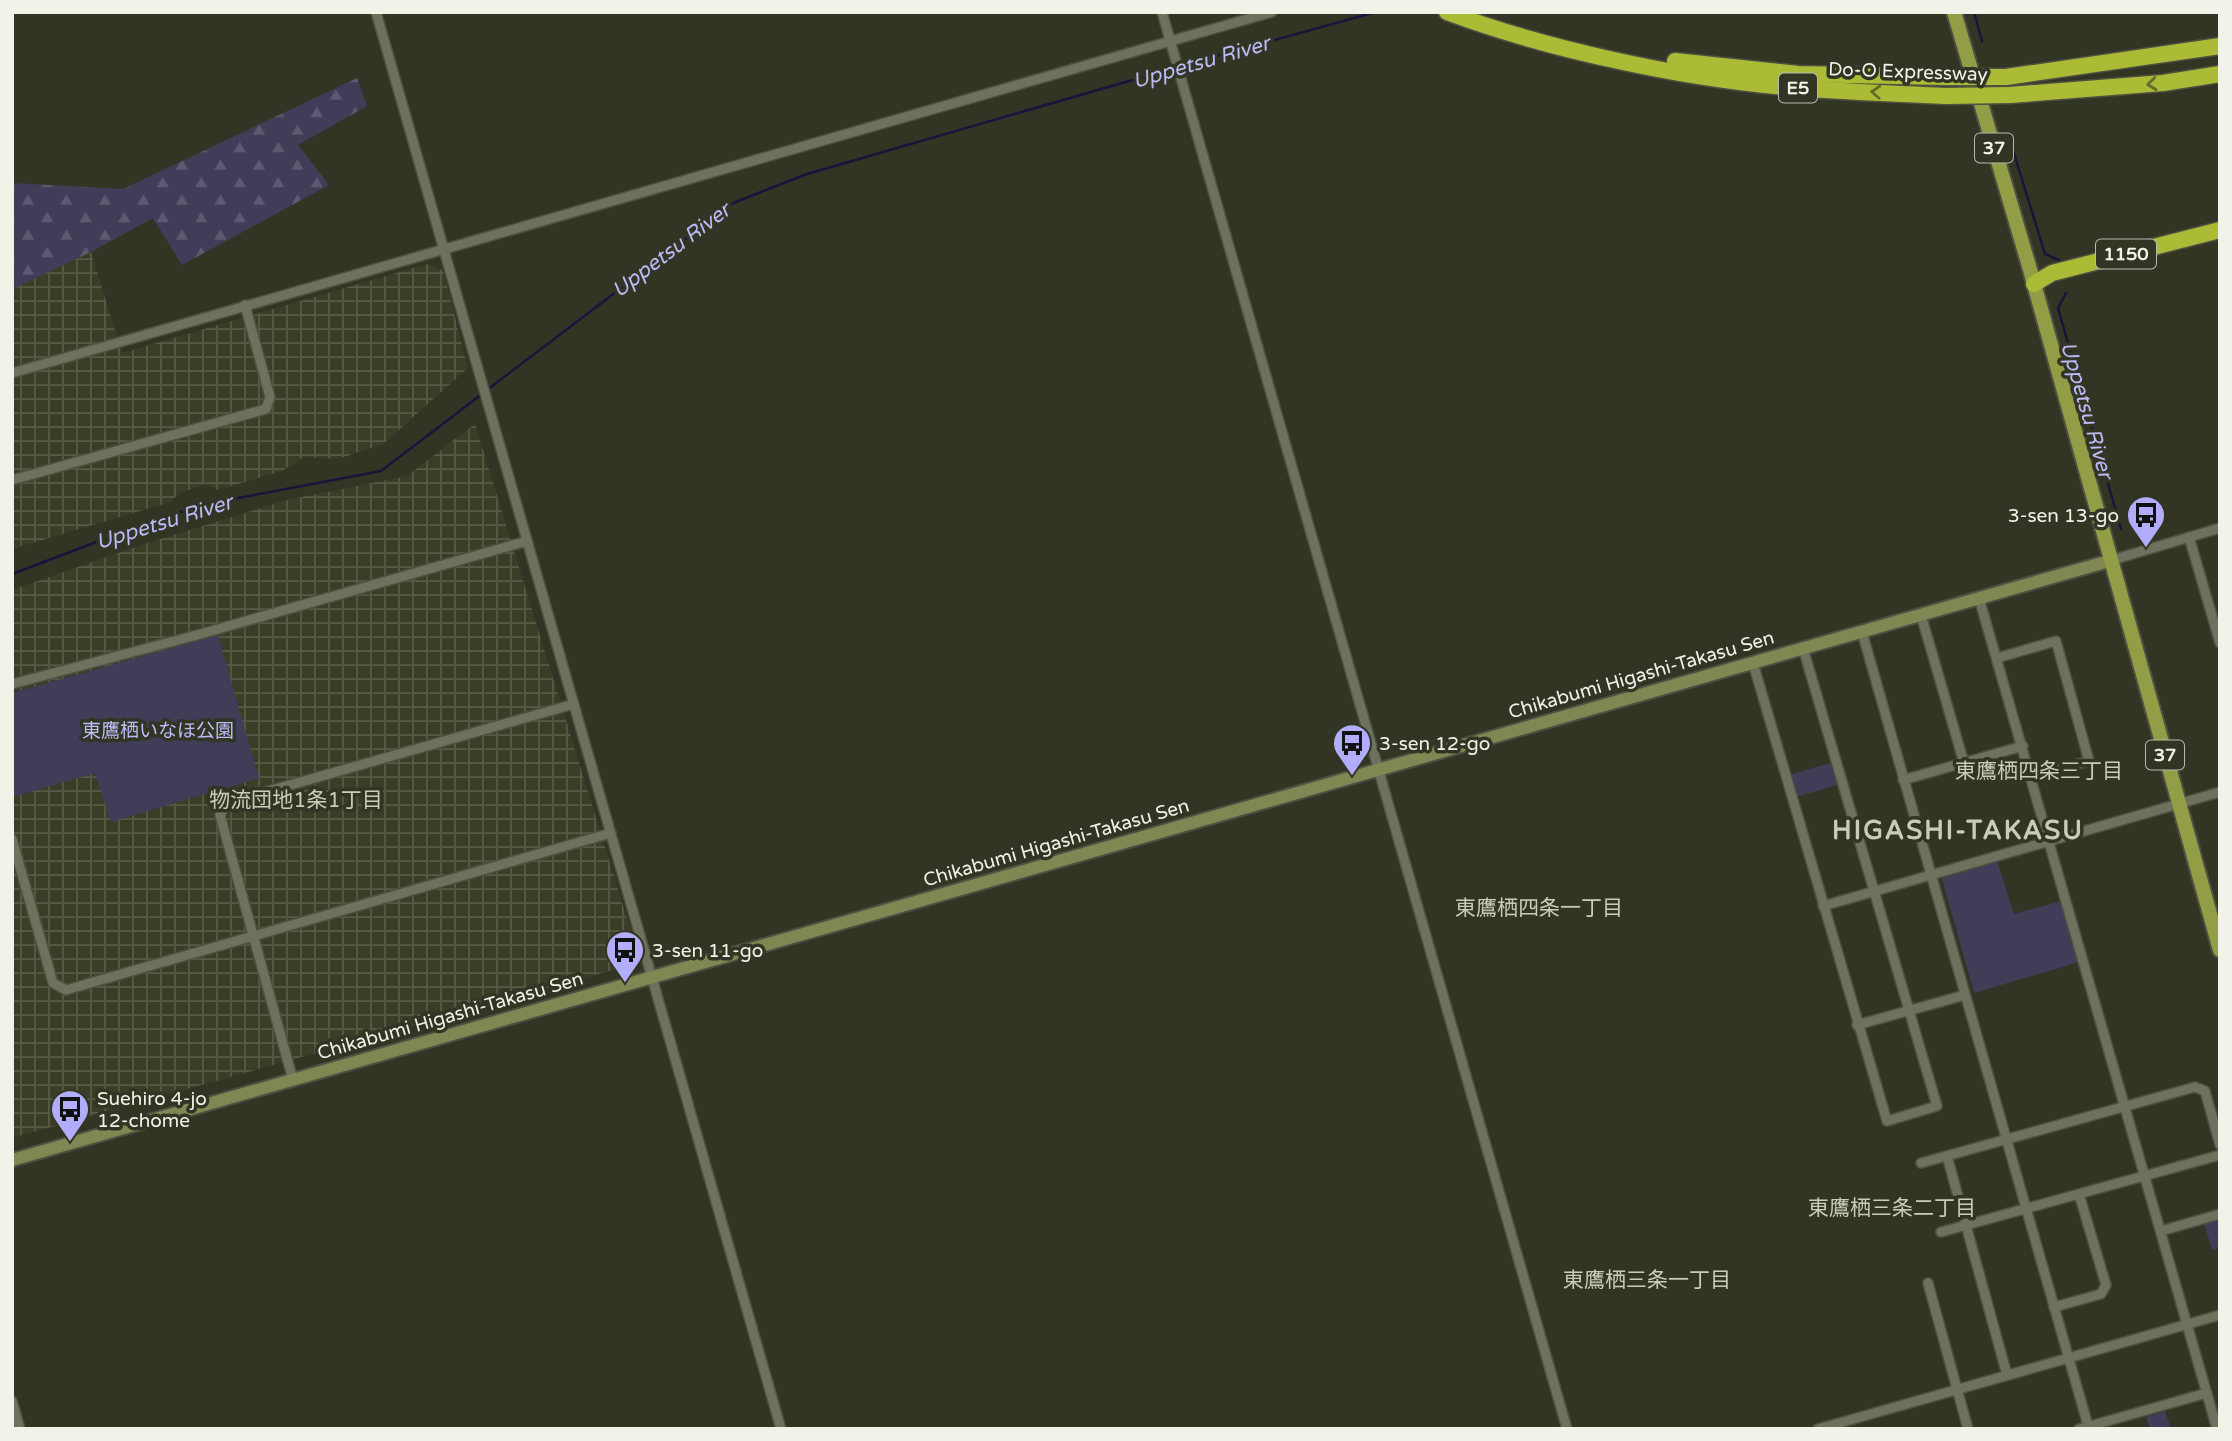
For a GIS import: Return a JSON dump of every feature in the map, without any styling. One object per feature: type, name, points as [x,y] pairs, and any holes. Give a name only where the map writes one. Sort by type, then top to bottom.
[{"type":"highway","name":"Do-O Expressway","points":[[1447,12],[1555,45],[1670,71],[1783,87],[1945,96],[2010,95],[2151,85],[2220,74]]},
{"type":"highway","name":"Do-O Expressway","points":[[1555,45],[1798,74],[1945,77],[2006,77],[2121,69],[2220,56]]},
{"type":"highway","points":[[2006,77],[2220,46]]},
{"type":"highway","name":"1150","points":[[2034,284],[2052,273],[2220,230]]},
{"type":"highway","name":"1150","points":[[2034,284],[2055,284],[2220,239]]},
{"type":"main road","name":"37","points":[[1954,12],[2034,284],[2109,561],[2220,950]]},
{"type":"street","points":[[376,12],[782,1429]]},
{"type":"street","points":[[1162,12],[1567,1429]]},
{"type":"street","points":[[12,373],[1272,12]]},
{"type":"street","points":[[12,480],[265,409],[270,397],[245,305]]},
{"type":"street","points":[[2109,561],[2220,528]]},
{"type":"street","points":[[2189,537],[2215,612],[2220,643]]},
{"type":"street","points":[[12,684],[197,635],[527,541]]},
{"type":"street","name":"Chikabumi Higashi-Takasu Sen","points":[[12,1160],[652,975],[2109,561]]},
{"type":"street","points":[[1979,598],[2217,1429]]},
{"type":"street","points":[[1921,615],[1964,763]]},
{"type":"street","points":[[1862,632],[2069,1358],[2086,1428],[2207,1393]]},
{"type":"street","points":[[1997,658],[2056,641],[2089,761],[2032,777]]},
{"type":"street","points":[[1753,663],[1887,1121],[1937,1106],[1803,648]]},
{"type":"street","points":[[293,1080],[251,937],[220,815],[227,803],[574,704]]},
{"type":"street","points":[[1903,780],[2023,746]]},
{"type":"street","points":[[1823,906],[2220,792]]},
{"type":"street","points":[[12,839],[53,983],[66,990],[611,834]]},
{"type":"street","points":[[1857,1025],[1965,995]]},
{"type":"street","points":[[1922,1163],[2196,1087],[2205,1091],[2220,1145]]},
{"type":"street","points":[[1941,1232],[2220,1155]]},
{"type":"street","points":[[1947,1156],[2007,1375]]},
{"type":"street","points":[[2054,1307],[2101,1294],[2106,1285],[2079,1194]]},
{"type":"street","points":[[2161,1231],[2220,1214]]},
{"type":"street","points":[[1928,1283],[1968,1429]]},
{"type":"street","points":[[1818,1429],[2220,1315]]},
{"type":"street","points":[[12,1401],[20,1429]]},
{"type":"shaded area","points":[[91,252],[122,353],[427,264],[443,270],[468,368],[383,444],[338,459],[304,457],[282,471],[218,490],[205,484],[180,493],[170,502],[12,549],[12,289]]},
{"type":"shaded area","points":[[475,424],[636,948],[627,966],[12,1138],[12,590],[141,545],[287,500],[407,476]]},
{"type":"green space","points":[[357,78],[367,106],[298,145],[329,185],[182,265],[153,218],[91,252],[12,289],[12,183],[123,189]]},
{"type":"green space","name":"東鷹栖いなほ公園","points":[[218,635],[259,778],[111,822],[95,773],[13,797],[12,693]]},
{"type":"green space","points":[[1830,763],[1837,785],[1796,797],[1789,775]]},
{"type":"green space","points":[[1997,861],[2014,914],[2062,901],[2079,962],[1974,993],[1942,878]]},
{"type":"green space","points":[[2220,1218],[2220,1248],[2212,1250],[2204,1223]]},
{"type":"green space","points":[[2165,1411],[2171,1429],[2150,1429],[2146,1417]]},
{"type":"waterway","name":"Uppetsu River","points":[[1180,66],[1376,12]]},
{"type":"waterway","name":"Uppetsu River","points":[[1974,12],[1982,41]]},
{"type":"waterway","name":"Uppetsu River","points":[[487,390],[733,203],[807,174],[1174,68]]},
{"type":"waterway","name":"Uppetsu River","points":[[2009,137],[2045,254],[2059,260]]},
{"type":"waterway","name":"Uppetsu River","points":[[2066,293],[2058,308],[2121,529]]},
{"type":"waterway","name":"Uppetsu River","points":[[12,574],[152,521],[212,503],[381,471],[482,394]]},
{"type":"place","name":"3-sen 13-go","points":[[2146,549]]},
{"type":"place","name":"3-sen 12-go","points":[[1352,777]]},
{"type":"place","name":"3-sen 11-go","points":[[625,984]]},
{"type":"place","name":"Suehiro 4-jo 12-chome","points":[[70,1143]]},
{"type":"district","name":"東鷹栖四条三丁目","points":[[2039,771]]},
{"type":"district","name":"物流団地1条1丁目","points":[[296,800]]},
{"type":"district","name":"HIGASHI-TAKASU","points":[[1958,830]]},
{"type":"district","name":"東鷹栖四条一丁目","points":[[1539,908]]},
{"type":"district","name":"東鷹栖三条二丁目","points":[[1892,1208]]},
{"type":"district","name":"東鷹栖三条一丁目","points":[[1647,1280]]}]
